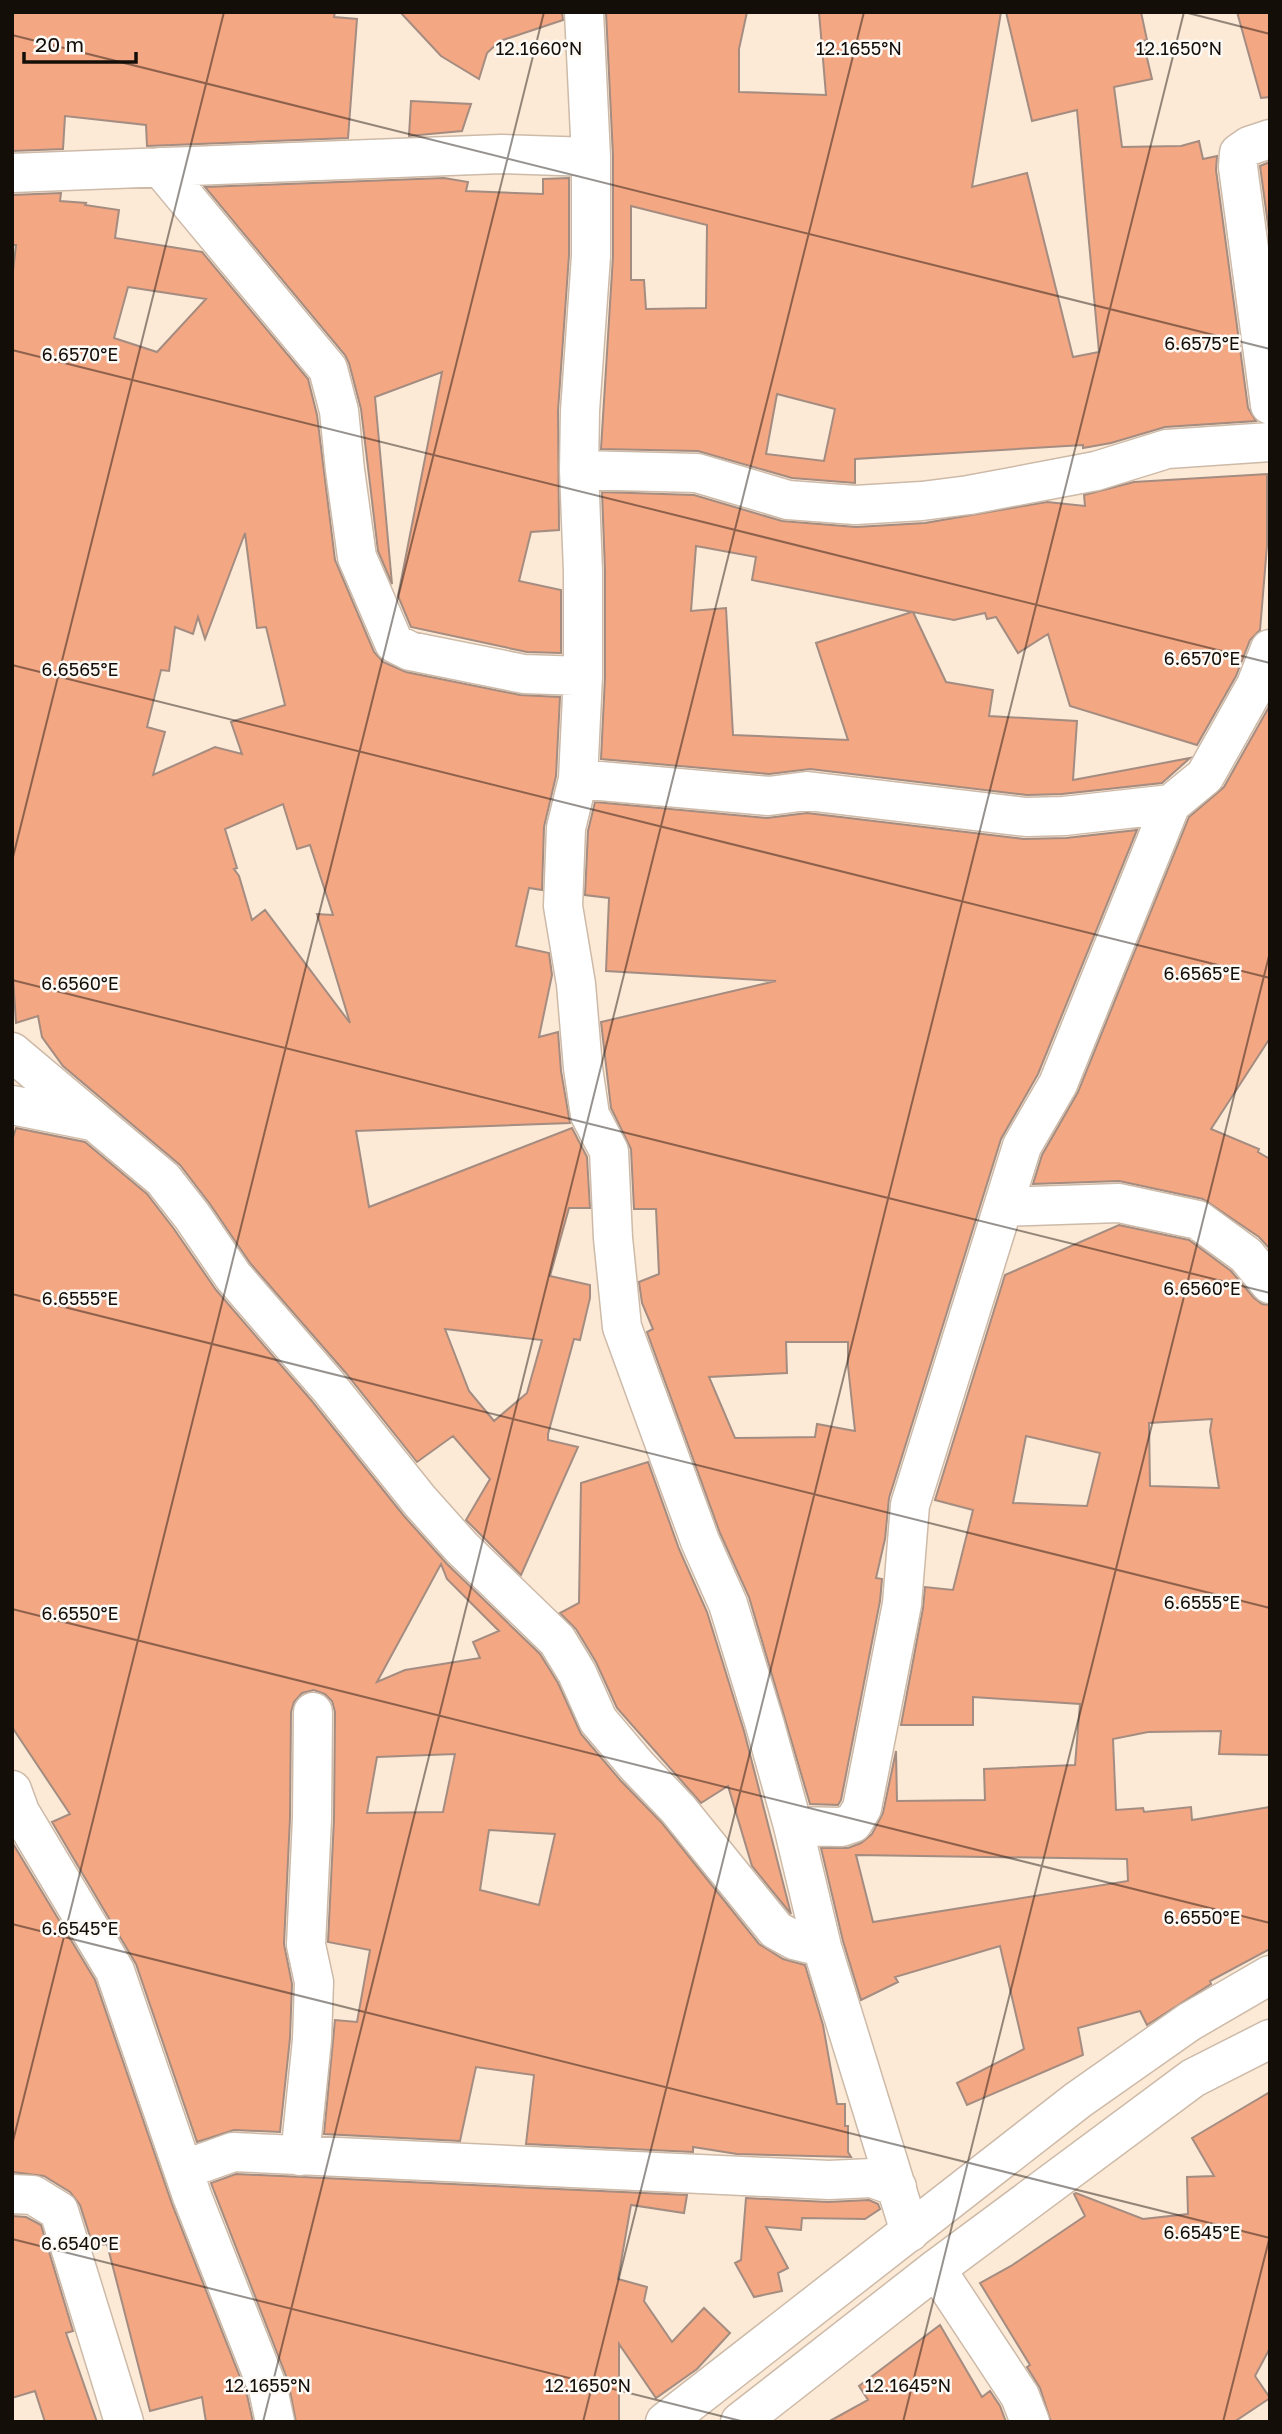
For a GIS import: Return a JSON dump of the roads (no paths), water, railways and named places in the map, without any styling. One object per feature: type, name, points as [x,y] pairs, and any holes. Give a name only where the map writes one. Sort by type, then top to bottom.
[{"type":"street","points":[[584,12],[591,156],[591,256],[580,411],[583,676],[578,779],[566,828],[563,906],[576,984],[583,1068],[590,1115],[610,1151],[613,1238],[622,1327],[700,1541],[727,1604],[793,1826],[822,1947],[910,2232]]},
{"type":"street","points":[[1270,139],[1238,153],[1270,405]]},
{"type":"street","points":[[12,173],[501,154],[591,156]]},
{"type":"street","points":[[160,167],[328,369],[340,411],[357,558],[394,643],[410,650],[524,674],[583,676]]},
{"type":"street","points":[[579,470],[697,473],[789,500],[855,505],[922,501],[982,492],[1096,471],[1167,449],[1270,442]]},
{"type":"street","points":[[793,1826],[841,1827],[853,1823],[862,1808],[902,1604],[910,1505],[1022,1146],[1058,1084],[1171,804],[1205,776],[1256,685],[1270,649]]},
{"type":"street","points":[[578,779],[769,796],[807,791],[1026,817],[1064,816],[1171,804]]},
{"type":"street","points":[[12,1052],[163,1179],[233,1276],[328,1386],[420,1501],[462,1548],[557,1640],[577,1673],[598,1720],[678,1809],[776,1930],[794,1940],[822,1947]]},
{"type":"street","points":[[12,1105],[98,1122]]},
{"type":"street","points":[[1004,1207],[1119,1203],[1198,1220],[1246,1255],[1270,1284]]},
{"type":"street","points":[[300,2156],[312,2040],[314,1982],[306,1945],[312,1819],[313,1712]]},
{"type":"street","points":[[12,1790],[20,1812],[115,1971],[183,2170],[268,2389],[275,2422]]},
{"type":"street","points":[[665,2422],[1077,2100],[1189,2022],[1270,1975]]},
{"type":"street","points":[[740,2422],[936,2269],[1193,2078],[1270,2039]]},
{"type":"street","points":[[183,2170],[233,2152],[815,2179],[872,2178],[897,2187]]},
{"type":"street","points":[[12,2194],[33,2195],[59,2211],[124,2422]]},
{"type":"street","points":[[936,2269],[1020,2396],[1030,2422]]}]
